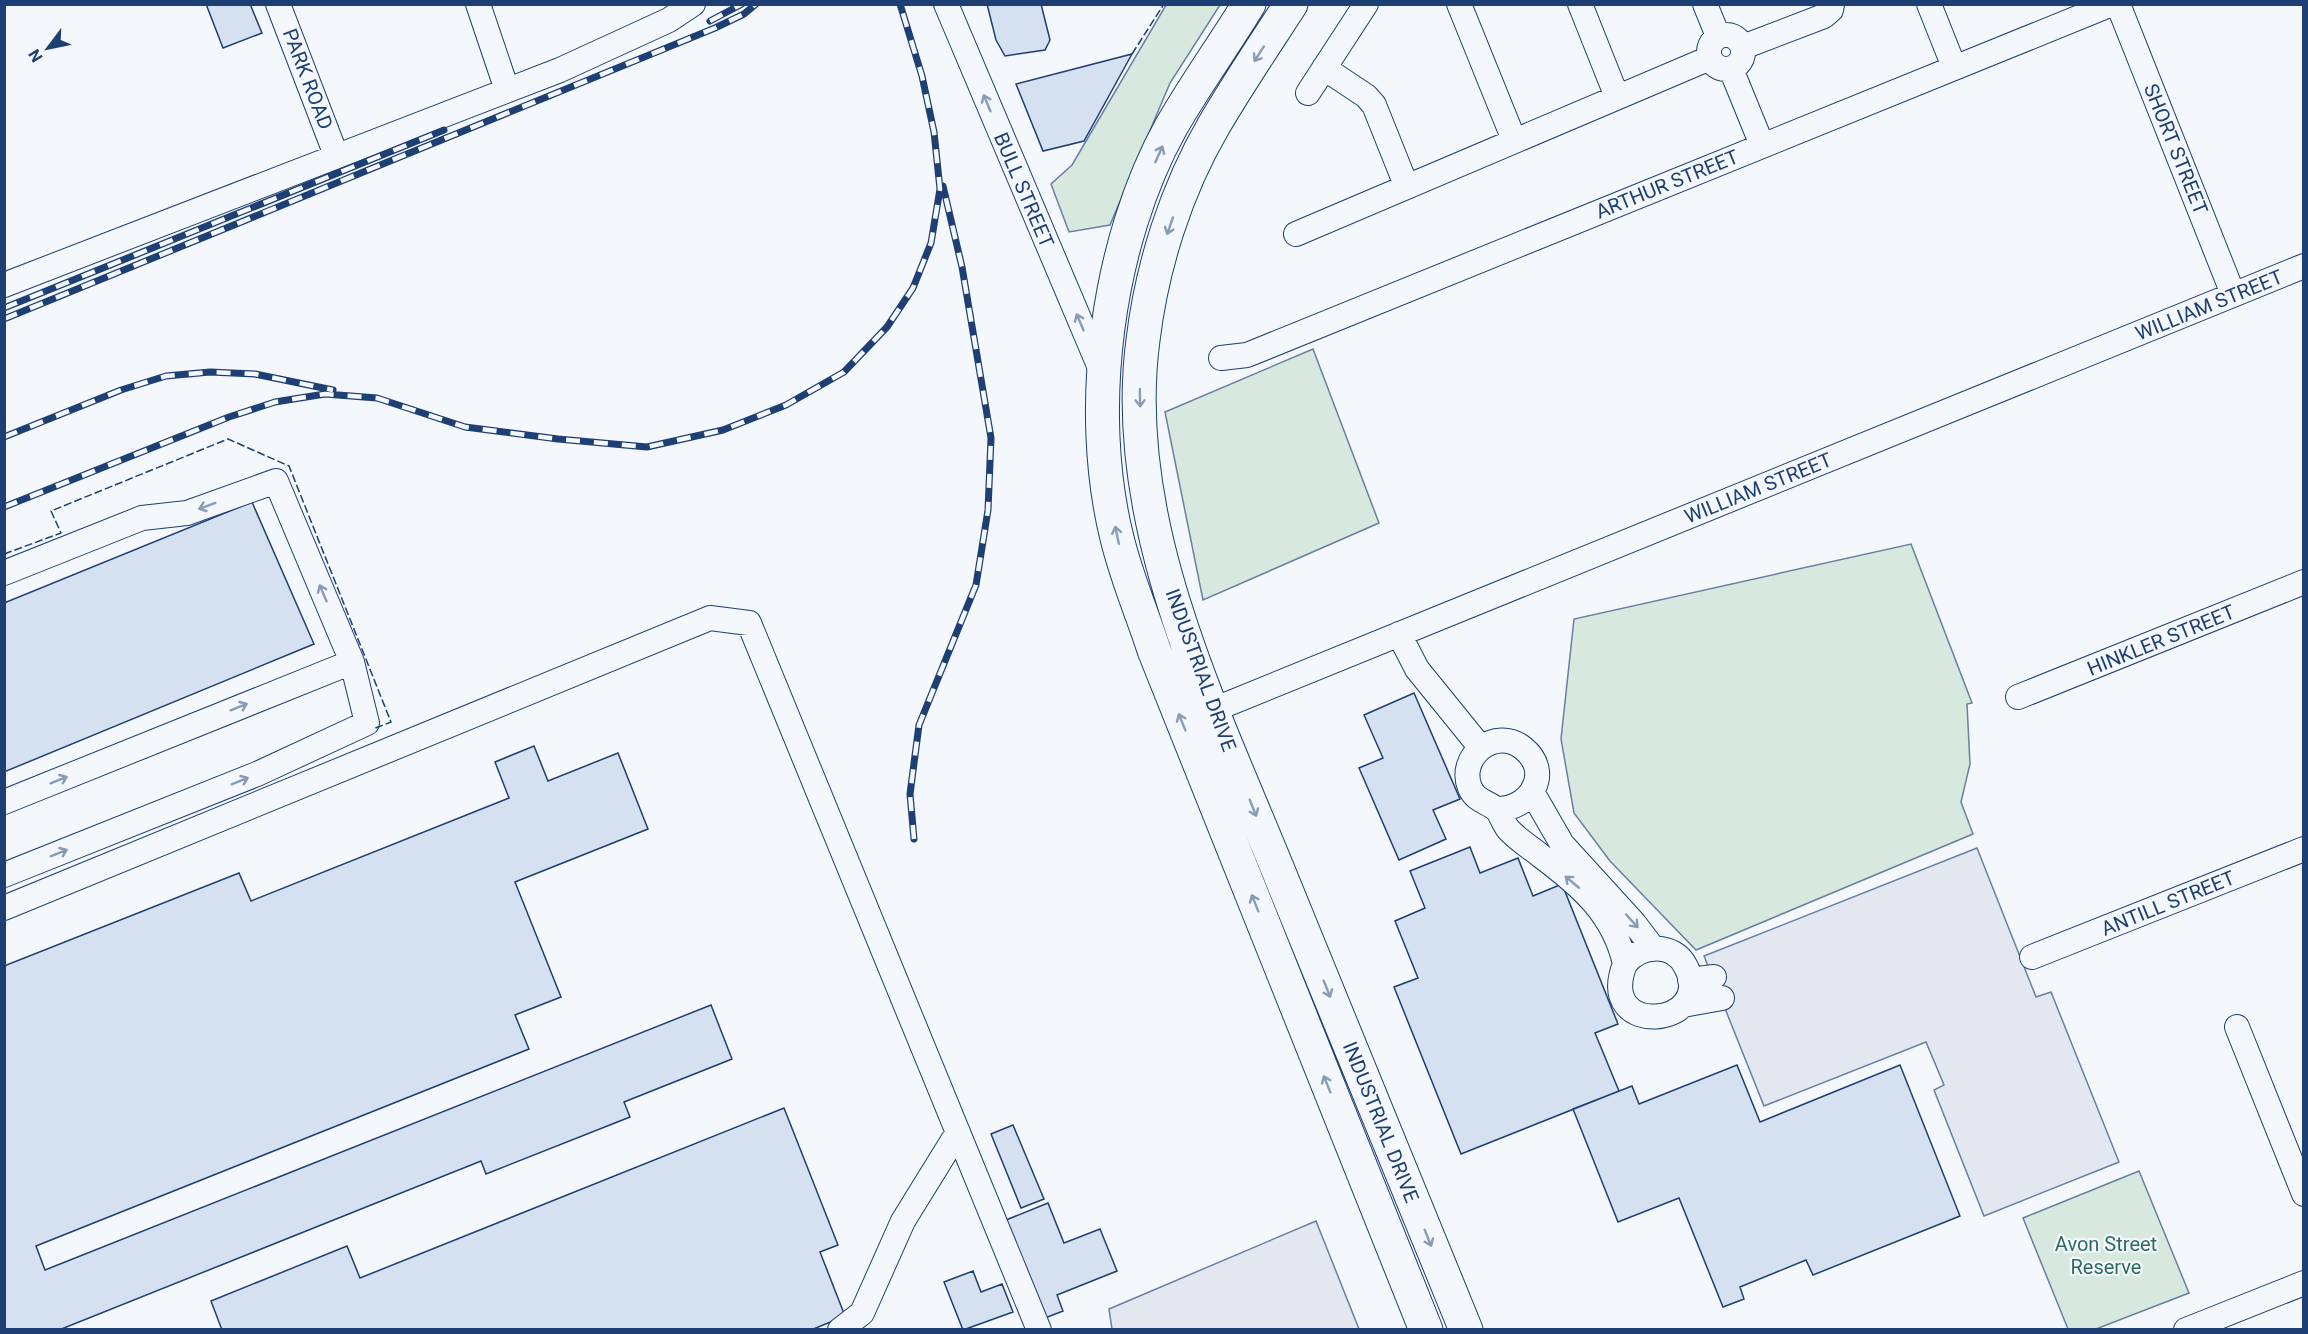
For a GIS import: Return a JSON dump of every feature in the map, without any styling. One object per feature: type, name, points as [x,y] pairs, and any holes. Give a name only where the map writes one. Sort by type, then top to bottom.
[{"type":"highway","name":"INDUSTRIAL DRIVE","points":[[1250,4],[1171,128],[1140,196],[1118,268],[1106,339],[1103,375],[1104,454],[1117,537],[1154,650],[1426,1329]]},
{"type":"highway","name":"INDUSTRIAL DRIVE","points":[[1291,4],[1212,127],[1181,193],[1156,266],[1139,377],[1140,452],[1152,526],[1162,563],[1173,601],[1213,710],[1466,1329]]},
{"type":"street","name":"PARK ROAD","points":[[278,4],[336,155]]},
{"type":"street","points":[[478,4],[507,90]]},
{"type":"street","points":[[4,285],[560,70],[669,20],[693,4]]},
{"type":"street","name":"BULL STREET","points":[[946,4],[1103,375]]},
{"type":"street","points":[[1308,93],[1365,4]]},
{"type":"street","points":[[1459,4],[1514,140]]},
{"type":"street","points":[[1580,4],[1617,97]]},
{"type":"street","points":[[1706,4],[1720,54],[1762,145]]},
{"type":"street","points":[[1296,234],[1406,185],[1720,54],[1742,58],[1743,47],[1824,16],[1831,10],[1832,4]]},
{"type":"street","points":[[1929,4],[1954,67]]},
{"type":"street","name":"ARTHUR STREET","points":[[1221,358],[1246,355],[2112,4]]},
{"type":"street","name":"SHORT STREET","points":[[2118,4],[2233,294]]},
{"type":"street","points":[[1324,68],[1366,96],[1374,105],[1406,185]]},
{"type":"street","name":"WILLIAM STREET","points":[[1213,710],[2304,266]]},
{"type":"street","points":[[4,573],[142,518],[187,513],[276,481],[351,662],[367,723],[257,774],[4,875]]},
{"type":"street","points":[[1129,575],[1162,563]]},
{"type":"street","name":"HINKLER STREET","points":[[2018,697],[2304,582]]},
{"type":"street","points":[[4,908],[710,618],[749,623],[1039,1329]]},
{"type":"street","points":[[1399,634],[1417,669],[1481,748]]},
{"type":"street","points":[[4,802],[351,662]]},
{"type":"street","points":[[1496,809],[1517,806],[1532,792],[1537,774],[1535,765],[1525,749],[1517,744],[1498,740],[1481,748],[1468,765],[1468,780],[1477,799],[1496,809],[1507,829],[1585,894],[1611,922],[1625,964]]},
{"type":"street","points":[[1532,792],[1562,844],[1634,923],[1653,948]]},
{"type":"street","name":"ANTILL STREET","points":[[2032,957],[2304,849]]},
{"type":"street","points":[[1683,1005],[1689,993],[1690,980],[1686,967],[1678,956],[1666,950],[1653,948],[1637,952],[1625,964],[1620,976],[1620,990],[1625,1002],[1635,1012],[1647,1017],[1660,1018],[1673,1014],[1683,1005],[1718,987],[1690,980]]},
{"type":"street","points":[[2237,1027],[2304,1194]]},
{"type":"street","points":[[840,1329],[862,1313],[903,1221],[958,1132]]},
{"type":"street","points":[[2186,1329],[2304,1283]]},
{"type":"green space","points":[[1166,5],[1220,5],[1170,83],[1110,225],[1069,232],[1051,184],[1072,165]]},
{"type":"green space","points":[[1313,349],[1379,523],[1203,600],[1165,412]]},
{"type":"green space","points":[[1911,544],[1972,703],[1967,704],[1970,764],[1961,802],[1973,834],[1696,950],[1610,861],[1574,813],[1561,739],[1574,619]]},
{"type":"green space","name":"Avon Street Reserve","points":[[2139,1171],[2189,1293],[2096,1329],[2068,1329],[2023,1218]]},
{"type":"shaded area","points":[[1977,848],[2036,997],[2051,992],[2119,1162],[1984,1216],[1934,1090],[1944,1085],[1926,1042],[1764,1106],[1704,956]]},
{"type":"shaded area","points":[[1316,1221],[1359,1329],[1112,1329],[1109,1309]]},
{"type":"building","points":[[206,4],[250,4],[262,33],[223,48]]},
{"type":"building","points":[[987,4],[1041,4],[1050,40],[1045,50],[1005,56],[996,40]]},
{"type":"building","points":[[1132,54],[1084,141],[1043,151],[1016,84]]},
{"type":"building","points":[[252,502],[314,644],[4,772],[4,603]]},
{"type":"building","points":[[1414,693],[1460,799],[1433,810],[1446,839],[1399,860],[1359,768],[1383,758],[1364,715]]},
{"type":"building","points":[[534,746],[548,781],[618,753],[648,829],[515,882],[561,997],[515,1015],[529,1049],[36,1246],[45,1270],[711,1005],[732,1059],[624,1102],[630,1117],[486,1174],[481,1161],[59,1330],[4,1330],[4,966],[239,873],[251,901],[509,798],[495,762]]},
{"type":"building","points":[[1470,847],[1480,873],[1518,858],[1533,896],[1562,884],[1618,1024],[1595,1033],[1619,1091],[1461,1154],[1394,987],[1418,978],[1395,921],[1425,908],[1410,871]]},
{"type":"building","points":[[1737,1065],[1760,1122],[1900,1065],[1960,1216],[1813,1275],[1806,1260],[1740,1287],[1744,1299],[1723,1307],[1679,1198],[1618,1222],[1573,1109],[1632,1086],[1639,1104]]},
{"type":"building","points":[[784,1108],[838,1245],[820,1252],[845,1316],[811,1330],[222,1330],[211,1301],[347,1246],[360,1278]]},
{"type":"building","points":[[1013,1125],[1044,1199],[1021,1208],[991,1134]]},
{"type":"building","points":[[1048,1203],[1064,1243],[1100,1229],[1117,1271],[1057,1295],[1063,1311],[1045,1318],[1006,1220]]},
{"type":"building","points":[[973,1271],[981,1292],[1002,1284],[1013,1312],[963,1330],[944,1282]]},
{"type":"railway","points":[[710,21],[742,4]]},
{"type":"railway","points":[[4,319],[715,28],[744,14],[756,4]]},
{"type":"railway","points":[[4,507],[229,417],[275,402],[325,394],[377,398],[465,427],[647,447],[723,430],[786,405],[844,372],[887,327],[913,288],[931,243],[940,189],[934,132],[922,76],[900,4]]},
{"type":"railway","points":[[4,308],[444,130]]},
{"type":"railway","points":[[914,839],[910,794],[919,725],[976,585],[988,510],[991,438],[962,267],[943,186]]},
{"type":"railway","points":[[4,437],[121,390],[166,376],[210,372],[255,374],[333,390]]},
{"type":"fence","points":[[1132,54],[1164,4]]},
{"type":"fence","points":[[4,554],[61,533],[51,511],[228,439],[289,466],[391,722],[373,729]]}]
